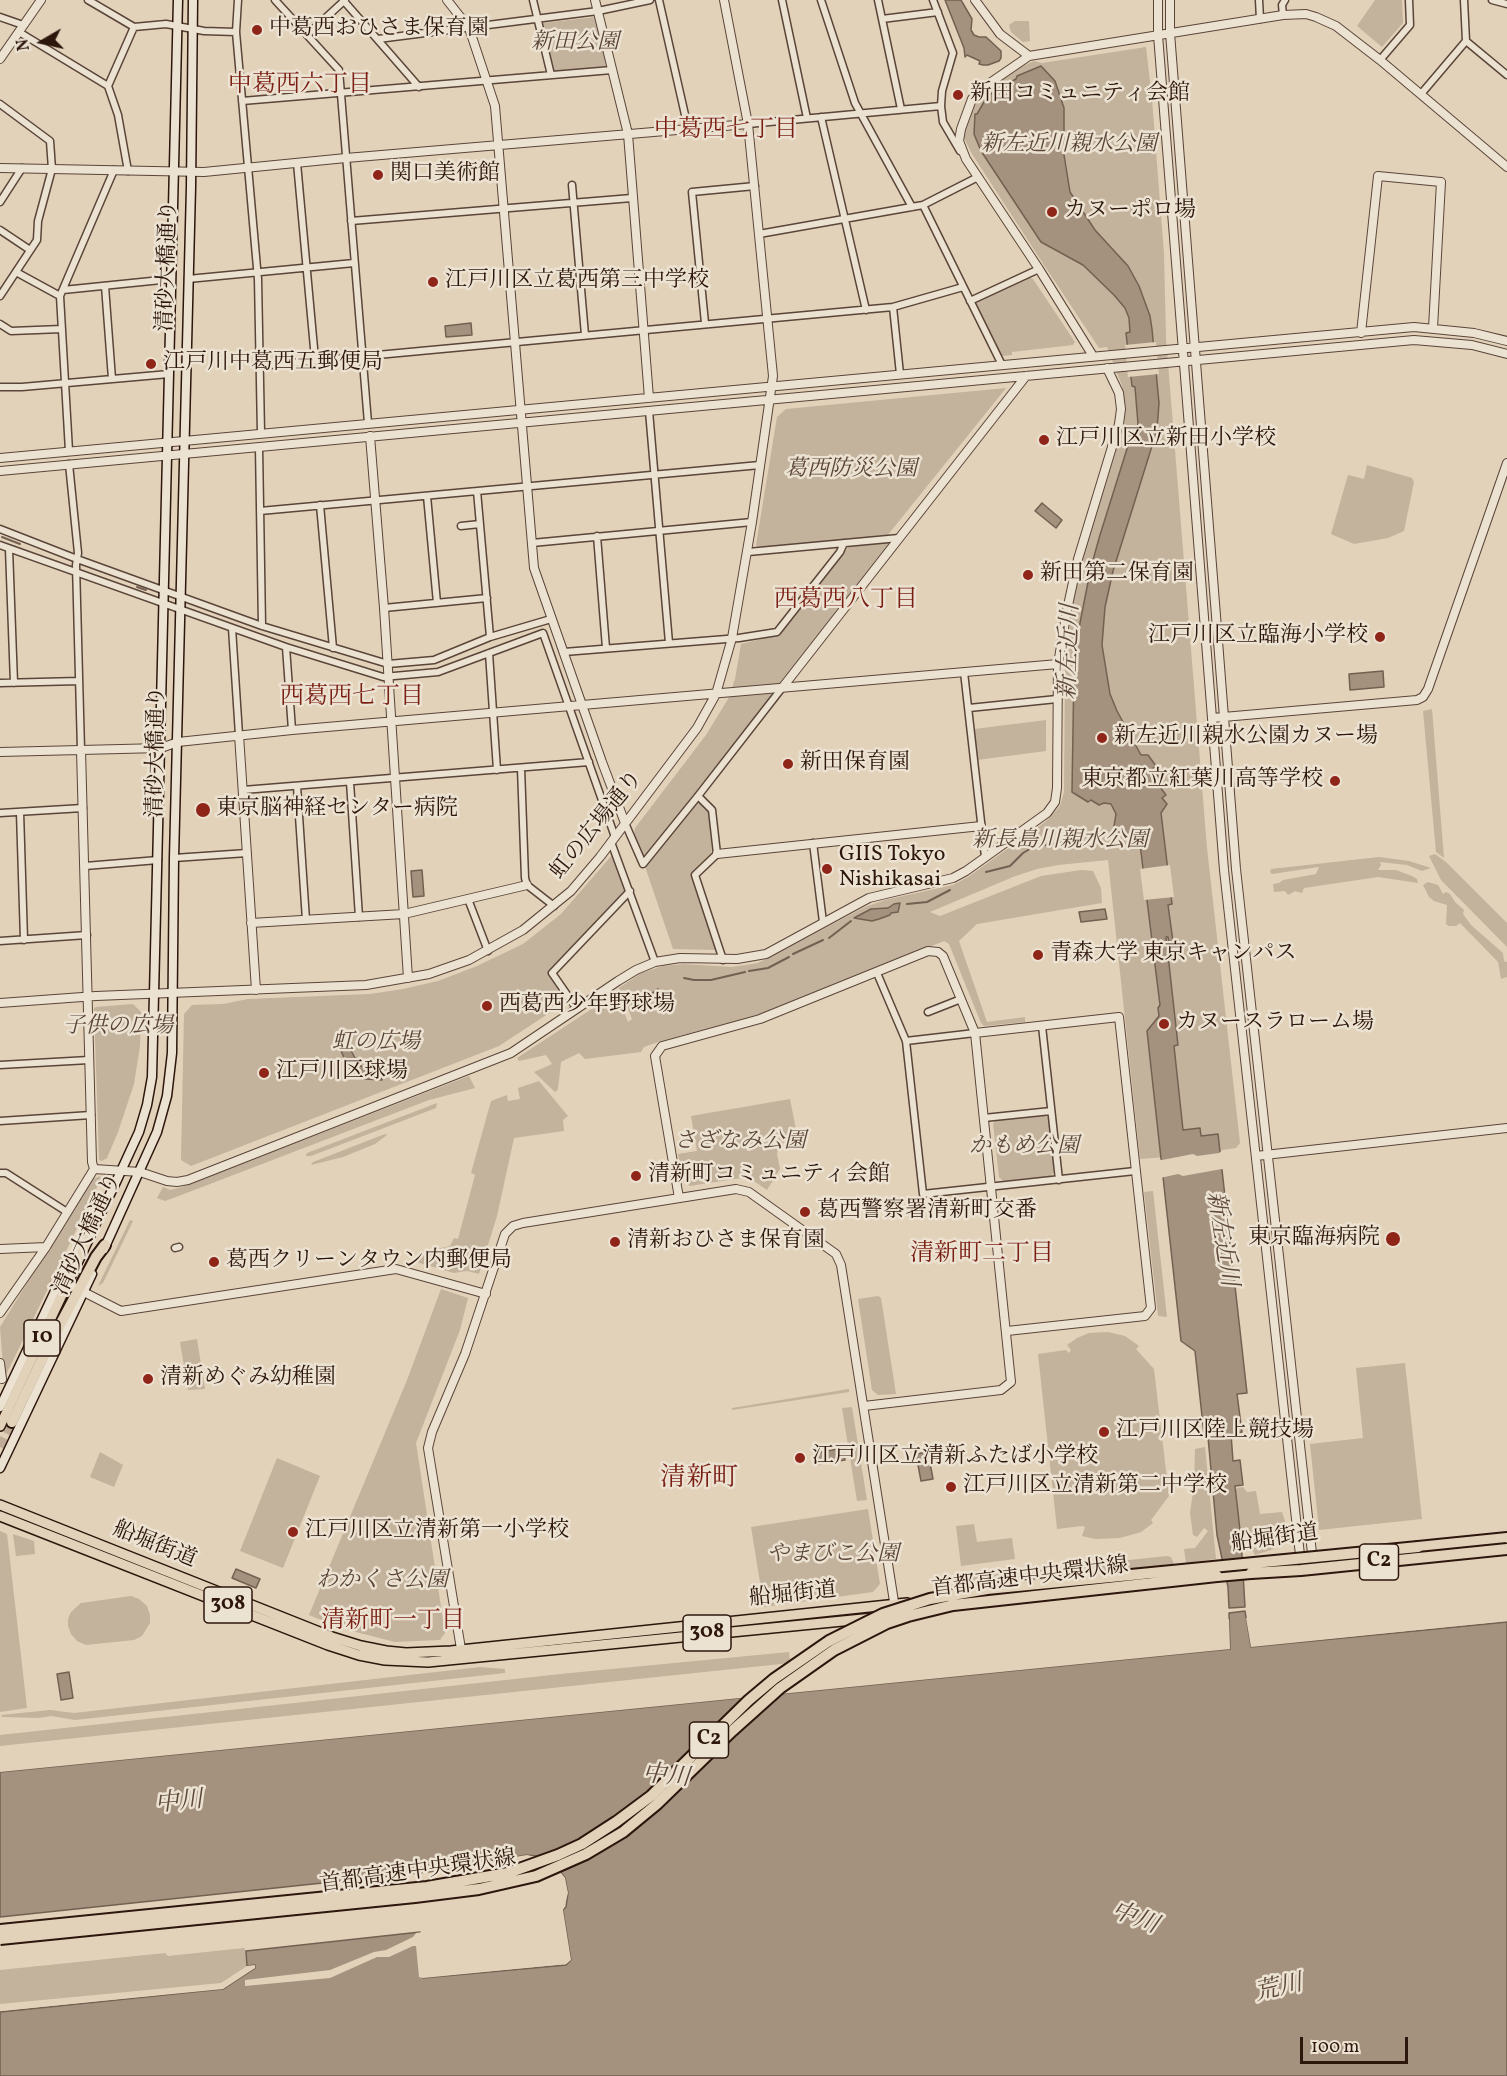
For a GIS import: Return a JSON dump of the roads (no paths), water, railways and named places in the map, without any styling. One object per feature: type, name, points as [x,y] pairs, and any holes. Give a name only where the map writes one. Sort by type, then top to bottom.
[{"type":"highway","points":[[12,1422],[44,1355],[81,1292],[96,1257],[105,1245]]},
{"type":"highway","name":"首都高速中央環状線","points":[[0,1930],[427,1887],[477,1879],[533,1865],[582,1844],[632,1811],[675,1774],[749,1700],[801,1659],[862,1622],[930,1599],[1010,1587],[1507,1536]]},
{"type":"highway","name":"首都高速中央環状線","points":[[0,1939],[415,1898],[479,1889],[536,1876],[586,1854],[639,1819],[758,1707],[809,1666],[867,1632],[929,1610],[987,1601],[1507,1547]]},
{"type":"main road","name":"清砂大橋通り","points":[[0,1407],[66,1268],[94,1227],[122,1170],[139,1132],[150,1092],[154,1056],[178,0]]},
{"type":"main road","name":"清砂大橋通り","points":[[105,1245],[157,1132],[167,1096],[172,1053],[174,858],[191,172],[193,0]]},
{"type":"main road","name":"10","points":[[68,1284],[94,1227]]},
{"type":"main road","name":"清砂大橋通り","points":[[0,1426],[68,1284]]},
{"type":"main road","name":"清砂大橋通り","points":[[0,1468],[81,1292]]},
{"type":"main road","name":"船堀街道","points":[[0,1505],[332,1637],[361,1646],[406,1653],[461,1654],[896,1615],[1216,1580],[1306,1567],[1507,1547]]},
{"type":"main road","name":"船堀街道","points":[[0,1516],[328,1645],[359,1655],[405,1662],[428,1662],[461,1654],[894,1604],[1128,1580],[1312,1553],[1507,1536]]},
{"type":"street","points":[[0,59],[41,0]]},
{"type":"street","points":[[88,0],[134,27],[166,24],[193,29],[236,32]]},
{"type":"street","points":[[238,0],[236,32],[257,273],[261,433]]},
{"type":"street","points":[[275,0],[339,70],[368,423]]},
{"type":"street","points":[[307,35],[344,0],[418,87]]},
{"type":"street","points":[[447,0],[469,27],[495,106],[534,568],[582,706],[642,864],[698,796],[1026,376]]},
{"type":"street","points":[[533,0],[551,75]]},
{"type":"street","points":[[595,0],[628,134],[649,398]]},
{"type":"street","points":[[378,39],[598,12],[650,0]]},
{"type":"street","points":[[659,0],[688,128]]},
{"type":"street","name":"虹の広場通り","points":[[0,1003],[366,985],[408,978],[449,967],[488,951],[523,930],[554,906],[586,875],[697,728],[716,693],[732,638],[752,522],[772,376],[748,124],[724,0]]},
{"type":"street","points":[[782,0],[807,118]]},
{"type":"street","points":[[821,0],[855,103],[912,207]]},
{"type":"street","points":[[878,0],[901,110]]},
{"type":"street","points":[[933,0],[953,53],[944,77],[941,106],[943,122],[1039,269],[1093,357]]},
{"type":"street","points":[[975,0],[1000,34],[1029,56]]},
{"type":"street","points":[[1158,0],[1158,35],[1226,890],[1300,1555],[1306,1567]]},
{"type":"street","points":[[1170,0],[1170,33],[1236,869],[1312,1553],[1306,1567]]},
{"type":"street","points":[[1259,0],[1260,19]]},
{"type":"street","points":[[1283,15],[1282,5],[1285,0]]},
{"type":"street","points":[[1380,60],[1410,25],[1409,0]]},
{"type":"street","points":[[1421,94],[1466,41],[1464,0]]},
{"type":"street","points":[[1492,0],[1507,4]]},
{"type":"street","points":[[882,19],[938,12]]},
{"type":"street","points":[[966,159],[959,141],[972,99],[986,84],[1029,56],[1283,15],[1306,14],[1336,26],[1507,167]]},
{"type":"street","points":[[0,17],[21,28],[108,86],[118,115],[128,171]]},
{"type":"street","points":[[108,86],[134,27]]},
{"type":"street","points":[[1466,41],[1507,75]]},
{"type":"street","points":[[243,101],[612,70]]},
{"type":"street","points":[[0,104],[50,141],[52,169],[38,221],[37,240],[0,296]]},
{"type":"street","points":[[0,168],[191,172],[941,106]]},
{"type":"street","points":[[821,117],[866,309]]},
{"type":"street","points":[[297,163],[315,359]]},
{"type":"street","points":[[0,202],[22,168]]},
{"type":"street","points":[[69,451],[62,293],[114,170]]},
{"type":"street","points":[[1361,333],[1378,176],[1441,182],[1433,328]]},
{"type":"street","points":[[759,234],[923,205],[978,177]]},
{"type":"street","points":[[572,184],[585,335]]},
{"type":"street","points":[[705,323],[692,192],[755,186]]},
{"type":"street","points":[[351,221],[632,198]]},
{"type":"street","points":[[923,205],[1002,366]]},
{"type":"street","points":[[0,230],[30,250]]},
{"type":"street","points":[[188,279],[354,263]]},
{"type":"street","points":[[970,301],[1039,269]]},
{"type":"street","points":[[16,272],[62,293],[171,279]]},
{"type":"street","points":[[105,286],[112,379]]},
{"type":"street","points":[[259,366],[894,307],[963,287]]},
{"type":"street","points":[[894,307],[900,374]]},
{"type":"street","points":[[0,324],[11,331],[62,329]]},
{"type":"street","points":[[0,458],[1414,327],[1473,333],[1507,341]]},
{"type":"street","points":[[0,471],[1414,340],[1472,345],[1507,354]]},
{"type":"street","points":[[94,1169],[140,1172],[167,1181],[188,1180],[511,1053],[636,970],[680,958],[723,960],[766,954],[869,898],[952,878],[966,871],[1047,813],[1055,801],[1057,788],[1058,664],[1067,609],[1078,559],[1119,424],[1121,409],[1119,393],[1107,368]]},
{"type":"street","points":[[0,387],[169,374]]},
{"type":"street","points":[[649,411],[669,643]]},
{"type":"street","points":[[370,436],[388,664],[408,978]]},
{"type":"street","points":[[259,447],[262,626]]},
{"type":"street","points":[[1212,717],[1417,700],[1423,697],[1428,689],[1507,463]]},
{"type":"street","points":[[0,1313],[4,1301],[46,1247],[94,1169],[89,1060],[77,559],[69,464]]},
{"type":"street","points":[[260,512],[760,465]]},
{"type":"street","points":[[477,491],[490,637]]},
{"type":"street","points":[[427,496],[437,603]]},
{"type":"street","points":[[320,505],[333,648]]},
{"type":"street","points":[[531,543],[752,522]]},
{"type":"street","points":[[461,526],[480,524]]},
{"type":"street","points":[[0,529],[262,626],[388,664],[434,660],[490,637],[552,619]]},
{"type":"street","points":[[597,536],[606,648]]},
{"type":"street","points":[[747,552],[899,538]]},
{"type":"street","points":[[564,652],[777,632],[840,552],[844,543]]},
{"type":"street","points":[[0,545],[286,647],[383,677],[438,672],[543,633],[589,762],[655,963]]},
{"type":"street","points":[[9,549],[14,683]]},
{"type":"street","points":[[384,608],[487,598]]},
{"type":"street","points":[[232,628],[256,990]]},
{"type":"street","points":[[286,647],[291,730]]},
{"type":"street","points":[[489,653],[497,770]]},
{"type":"street","points":[[0,752],[161,748],[178,742],[291,730],[1058,664]]},
{"type":"street","points":[[964,672],[985,857]]},
{"type":"street","points":[[0,683],[79,681]]},
{"type":"street","points":[[969,708],[1058,699]]},
{"type":"street","points":[[243,790],[589,762]]},
{"type":"street","points":[[521,768],[525,878],[527,885],[554,906]]},
{"type":"street","points":[[350,782],[359,917]]},
{"type":"street","points":[[297,786],[306,920]]},
{"type":"street","points":[[698,796],[712,810],[717,854]]},
{"type":"street","points":[[0,813],[83,808]]},
{"type":"street","points":[[20,812],[24,940]]},
{"type":"street","points":[[723,960],[695,874],[717,854],[981,826]]},
{"type":"street","points":[[813,843],[823,922]]},
{"type":"street","points":[[174,858],[247,853]]},
{"type":"street","points":[[85,866],[158,860]]},
{"type":"street","points":[[251,923],[404,914],[527,885]]},
{"type":"street","points":[[577,1009],[552,973],[630,891]]},
{"type":"street","points":[[468,899],[488,951]]},
{"type":"street","points":[[0,941],[87,936]]},
{"type":"street","points":[[679,1198],[655,1056],[658,1050],[668,1043],[760,1019],[928,951],[938,952],[946,961],[975,1033],[1012,1376],[1011,1382],[1005,1389],[864,1406]]},
{"type":"street","points":[[877,973],[906,1041],[923,1194],[1135,1171]]},
{"type":"street","points":[[928,1012],[961,999]]},
{"type":"street","points":[[906,1041],[1119,1017],[1151,1308],[1145,1316],[1007,1331]]},
{"type":"street","points":[[1042,1026],[1059,1180]]},
{"type":"street","points":[[0,1065],[89,1060]]},
{"type":"street","points":[[984,1118],[1051,1111]]},
{"type":"street","points":[[0,1120],[91,1115]]},
{"type":"street","points":[[1256,1156],[1507,1128]]},
{"type":"street","points":[[0,1173],[6,1173],[67,1212]]},
{"type":"street","points":[[461,1654],[428,1448],[432,1432],[465,1354],[502,1240],[508,1229],[513,1226],[736,1189],[749,1192],[836,1254],[841,1265],[896,1615]]},
{"type":"street","points":[[0,1249],[46,1247]]},
{"type":"street","points":[[68,1284],[117,1310],[124,1311],[396,1269],[486,1294]]},
{"type":"street","points":[[0,1362],[1,1381]]},
{"type":"water","points":[[945,0],[961,0],[972,19],[971,30],[974,35],[986,37],[1001,51],[999,61],[983,65],[979,64],[980,61],[967,55],[965,57],[964,48]]},
{"type":"water","name":"新左近川","points":[[1041,66],[1055,81],[1064,108],[1064,155],[1070,192],[1095,230],[1128,266],[1139,286],[1150,316],[1152,329],[1159,403],[1157,430],[1113,571],[1105,607],[1102,645],[1110,694],[1117,711],[1141,755],[1148,755],[1156,766],[1152,769],[1165,784],[1160,787],[1166,795],[1162,798],[1167,804],[1161,813],[1172,904],[1168,905],[1174,949],[1170,949],[1168,937],[1166,937],[1178,1045],[1174,1046],[1183,1130],[1200,1128],[1201,1136],[1218,1134],[1247,1393],[1237,1394],[1242,1432],[1231,1434],[1233,1461],[1240,1460],[1243,1485],[1235,1486],[1245,1607],[1229,1608],[1228,1587],[1217,1535],[1208,1437],[1204,1435],[1195,1351],[1181,1341],[1147,1031],[1159,1016],[1160,1005],[1139,836],[1137,833],[1130,836],[1119,832],[1114,826],[1116,814],[1111,804],[1099,805],[1091,800],[1088,802],[1072,792],[1074,668],[1078,633],[1100,535],[1131,436],[1133,437],[1138,424],[1135,387],[1132,386],[1126,333],[1130,332],[1129,318],[1125,308],[1114,295],[1083,265],[1041,242],[981,151],[974,134],[975,114],[987,97],[1016,79],[1017,76]]},
{"type":"water","points":[[471,323],[472,335],[446,337],[445,326]]},
{"type":"water","points":[[1042,503],[1062,520],[1056,528],[1035,511]]},
{"type":"water","points":[[1383,671],[1384,687],[1350,690],[1349,674]]},
{"type":"water","points":[[422,870],[424,896],[413,897],[411,871]]},
{"type":"water","points":[[900,903],[898,912],[879,919],[872,921],[854,918],[871,909],[888,908]]},
{"type":"water","points":[[1105,909],[1107,919],[1081,922],[1079,912]]},
{"type":"water","points":[[350,1049],[359,1065],[371,1071],[380,1071],[382,1080],[366,1079],[352,1071],[341,1051]]},
{"type":"water","points":[[843,1448],[845,1460],[818,1464],[816,1453]]},
{"type":"water","points":[[928,1452],[933,1479],[921,1481],[916,1454]]},
{"type":"water","points":[[236,1569],[260,1579],[256,1588],[232,1578]]},
{"type":"water","points":[[1245,1611],[1251,1647],[1507,1622],[1507,2076],[0,2076],[0,2012],[223,1989],[255,1968],[255,1965],[247,1966],[246,1951],[420,1932],[423,1978],[566,1965],[571,1960],[563,1910],[566,1907],[568,1893],[565,1878],[560,1871],[536,1856],[527,1855],[473,1864],[465,1868],[0,1917],[0,1772],[1230,1649],[1229,1613]]},
{"type":"water","points":[[69,1672],[73,1698],[61,1700],[57,1674]]},
{"type":"waterway","points":[[2,537],[20,544]]},
{"type":"waterway","points":[[137,587],[146,590]]},
{"type":"waterway","points":[[986,872],[1010,866],[1033,847],[1058,843],[1073,836]]},
{"type":"waterway","points":[[907,904],[927,902],[950,890]]},
{"type":"waterway","points":[[829,938],[851,921]]},
{"type":"waterway","points":[[793,954],[823,940]]},
{"type":"waterway","points":[[749,971],[768,968],[789,957]]},
{"type":"waterway","points":[[684,978],[711,980],[745,972]]},
{"type":"waterway","points":[[643,1000],[658,989]]},
{"type":"tunnel","points":[[0,1447],[12,1422]]},
{"type":"place","name":"中葛西おひさま保育園","points":[[257,30]]},
{"type":"place","name":"新田コミュニティ会館","points":[[958,95]]},
{"type":"place","name":"関口美術館","points":[[378,175]]},
{"type":"place","name":"カヌーポロ場","points":[[1052,212]]},
{"type":"place","name":"江戸川区立葛西第三中学校","points":[[433,282]]},
{"type":"place","name":"江戸川中葛西五郵便局","points":[[151,364]]},
{"type":"place","name":"江戸川区立新田小学校","points":[[1044,440]]},
{"type":"place","name":"新田第二保育園","points":[[1028,575]]},
{"type":"place","name":"江戸川区立臨海小学校","points":[[1380,637]]},
{"type":"place","name":"新左近川親水公園カヌー場","points":[[1102,738]]},
{"type":"place","name":"新田保育園","points":[[788,764]]},
{"type":"place","name":"東京都立紅葉川高等学校","points":[[1335,781]]},
{"type":"place","name":"東京脳神経センター病院","points":[[203,810]]},
{"type":"place","name":"GIIS Tokyo Nishikasai","points":[[827,869]]},
{"type":"place","name":"青森大学 東京キャンパス","points":[[1038,955]]},
{"type":"place","name":"西葛西少年野球場","points":[[487,1006]]},
{"type":"place","name":"カヌースラローム場","points":[[1164,1024]]},
{"type":"place","name":"江戸川区球場","points":[[264,1073]]},
{"type":"place","name":"清新町コミュニティ会館","points":[[636,1176]]},
{"type":"place","name":"葛西警察署清新町交番","points":[[805,1212]]},
{"type":"place","name":"東京臨海病院","points":[[1393,1239]]},
{"type":"place","name":"清新おひさま保育園","points":[[615,1242]]},
{"type":"place","name":"葛西クリーンタウン内郵便局","points":[[214,1262]]},
{"type":"place","name":"清新めぐみ幼稚園","points":[[148,1379]]},
{"type":"place","name":"江戸川区陸上競技場","points":[[1104,1432]]},
{"type":"place","name":"江戸川区立清新ふたば小学校","points":[[800,1458]]},
{"type":"place","name":"江戸川区立清新第二中学校","points":[[951,1487]]},
{"type":"place","name":"江戸川区立清新第一小学校","points":[[293,1532]]},
{"type":"district","name":"中葛西六丁目","points":[[300,87]]},
{"type":"district","name":"中葛西七丁目","points":[[726,132]]},
{"type":"district","name":"西葛西八丁目","points":[[846,602]]},
{"type":"district","name":"西葛西七丁目","points":[[352,699]]},
{"type":"district","name":"清新町二丁目","points":[[982,1256]]},
{"type":"district","name":"清新町","points":[[699,1480]]},
{"type":"district","name":"清新町一丁目","points":[[393,1623]]},
{"type":"park label","name":"新田公園","points":[[575,44]]},
{"type":"park label","name":"新左近川親水公園","points":[[1069,146]]},
{"type":"park label","name":"葛西防災公園","points":[[851,471]]},
{"type":"park label","name":"新長島川親水公園","points":[[1060,842]]},
{"type":"park label","name":"子供の広場","points":[[118,1028]]},
{"type":"park label","name":"虹の広場","points":[[376,1044]]},
{"type":"park label","name":"さざなみ公園","points":[[740,1143]]},
{"type":"park label","name":"かもめ公園","points":[[1024,1148]]},
{"type":"park label","name":"やまびこ公園","points":[[833,1556]]},
{"type":"park label","name":"わかくさ公園","points":[[382,1582]]},
{"type":"water label","name":"中川","points":[[666,1778]]},
{"type":"water label","name":"中川","points":[[179,1804]]},
{"type":"water label","name":"中川","points":[[1134,1920]]},
{"type":"water label","name":"荒川","points":[[1279,1990]]}]
